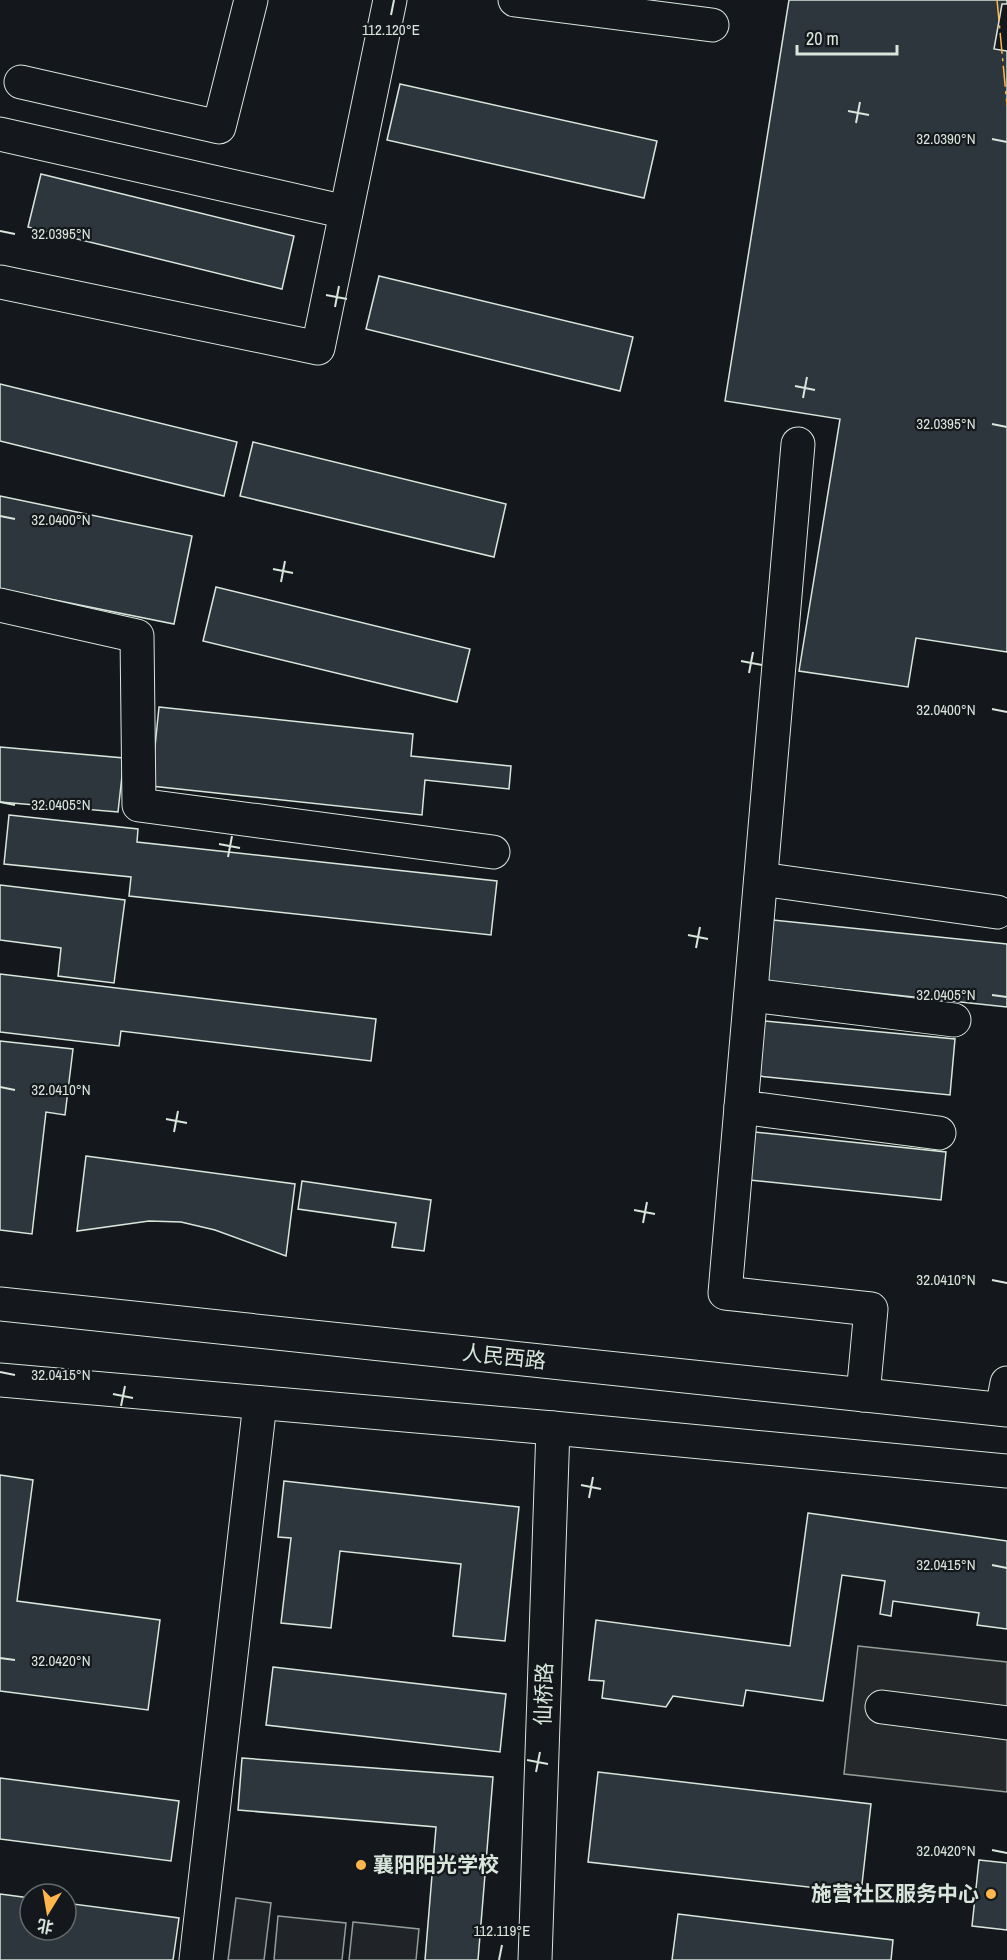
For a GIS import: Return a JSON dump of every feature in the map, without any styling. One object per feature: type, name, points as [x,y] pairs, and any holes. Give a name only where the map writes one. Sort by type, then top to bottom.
[{"type":"main road","points":[[21,82],[219,127],[251,0]]},
{"type":"main road","points":[[0,282],[318,348],[390,0]]},
{"type":"main road","points":[[515,0],[712,25]]},
{"type":"main road","points":[[0,134],[346,212]]},
{"type":"main road","points":[[798,444],[725,1293],[871,1309],[863,1395]]},
{"type":"main road","points":[[0,604],[137,636],[139,805],[493,852]]},
{"type":"main road","points":[[761,879],[997,912]]},
{"type":"main road","points":[[751,995],[954,1020]]},
{"type":"main road","points":[[741,1107],[939,1132]]},
{"type":"main road","name":"人民西路","points":[[0,1305],[863,1395],[1005,1400]]},
{"type":"main road","points":[[0,1380],[553,1428],[1007,1471]]},
{"type":"main road","points":[[196,1960],[260,1403]]},
{"type":"main road","name":"仙桥路","points":[[535,1960],[553,1428]]},
{"type":"main road","points":[[882,1707],[1007,1723]]},
{"type":"shaded area","points":[[858,1646],[1007,1662],[1007,1792],[844,1774]]},
{"type":"shaded area","points":[[236,1898],[271,1903],[264,1960],[228,1960]]},
{"type":"shaded area","points":[[278,1916],[346,1923],[342,1960],[274,1960]]},
{"type":"shaded area","points":[[353,1922],[419,1929],[416,1960],[349,1960]]},
{"type":"building","points":[[789,0],[1007,0],[1007,4],[1002,4],[994,49],[1007,51],[1007,652],[916,638],[908,687],[799,671],[840,419],[725,401]]},
{"type":"building","points":[[400,84],[657,141],[644,198],[387,140]]},
{"type":"building","points":[[41,174],[294,236],[282,289],[28,227]]},
{"type":"building","points":[[379,276],[633,337],[620,391],[366,329]]},
{"type":"building","points":[[0,384],[237,442],[224,496],[0,441]]},
{"type":"building","points":[[253,442],[506,504],[494,557],[240,496]]},
{"type":"building","points":[[0,496],[192,536],[174,624],[0,589]]},
{"type":"building","points":[[216,587],[470,649],[457,702],[203,641]]},
{"type":"building","points":[[159,707],[413,734],[411,756],[511,766],[509,789],[425,780],[422,815],[151,786]]},
{"type":"building","points":[[0,747],[124,758],[118,812],[0,802]]},
{"type":"building","points":[[9,815],[138,829],[137,842],[497,881],[491,935],[129,896],[131,877],[4,864]]},
{"type":"building","points":[[0,885],[125,900],[114,983],[58,976],[61,948],[0,940]]},
{"type":"building","points":[[763,919],[1007,944],[1007,1007],[756,980]]},
{"type":"building","points":[[0,974],[376,1019],[371,1061],[121,1031],[119,1046],[0,1032]]},
{"type":"building","points":[[753,1020],[955,1039],[950,1095],[748,1075]]},
{"type":"building","points":[[0,1041],[73,1049],[65,1115],[46,1112],[32,1234],[0,1230]]},
{"type":"building","points":[[745,1131],[946,1152],[941,1200],[740,1179]]},
{"type":"building","points":[[86,1156],[295,1184],[286,1256],[215,1230],[181,1222],[149,1221],[77,1231]]},
{"type":"building","points":[[302,1181],[431,1200],[424,1251],[392,1247],[396,1223],[298,1209]]},
{"type":"building","points":[[0,1475],[33,1480],[17,1601],[160,1620],[148,1710],[0,1691]]},
{"type":"building","points":[[284,1481],[519,1507],[505,1641],[453,1636],[461,1564],[340,1551],[331,1628],[281,1623],[291,1538],[278,1537]]},
{"type":"building","points":[[808,1513],[1007,1541],[1007,1629],[977,1625],[979,1613],[893,1601],[891,1616],[880,1614],[885,1581],[842,1575],[823,1701],[746,1690],[743,1706],[673,1696],[666,1707],[602,1698],[604,1681],[589,1680],[596,1620],[790,1646]]},
{"type":"building","points":[[273,1667],[506,1694],[500,1752],[266,1725]]},
{"type":"building","points":[[242,1758],[493,1777],[478,1960],[425,1960],[436,1827],[238,1810]]},
{"type":"building","points":[[598,1772],[871,1804],[861,1893],[588,1862]]},
{"type":"building","points":[[0,1778],[179,1801],[171,1861],[0,1839]]},
{"type":"building","name":"施营社区服务中心","points":[[979,1860],[1007,1863],[1007,1930],[972,1926]]},
{"type":"building","points":[[0,1894],[18,1896],[18,1942],[78,1942],[78,1905],[179,1918],[173,1960],[0,1960]]},
{"type":"building","points":[[678,1914],[893,1940],[891,1960],[672,1960]]},
{"type":"power","points":[[997,0],[1007,105]]},
{"type":"place","name":"襄阳阳光学校","points":[[361,1865]]},
{"type":"place","name":"施营社区服务中心","points":[[991,1894]]}]
